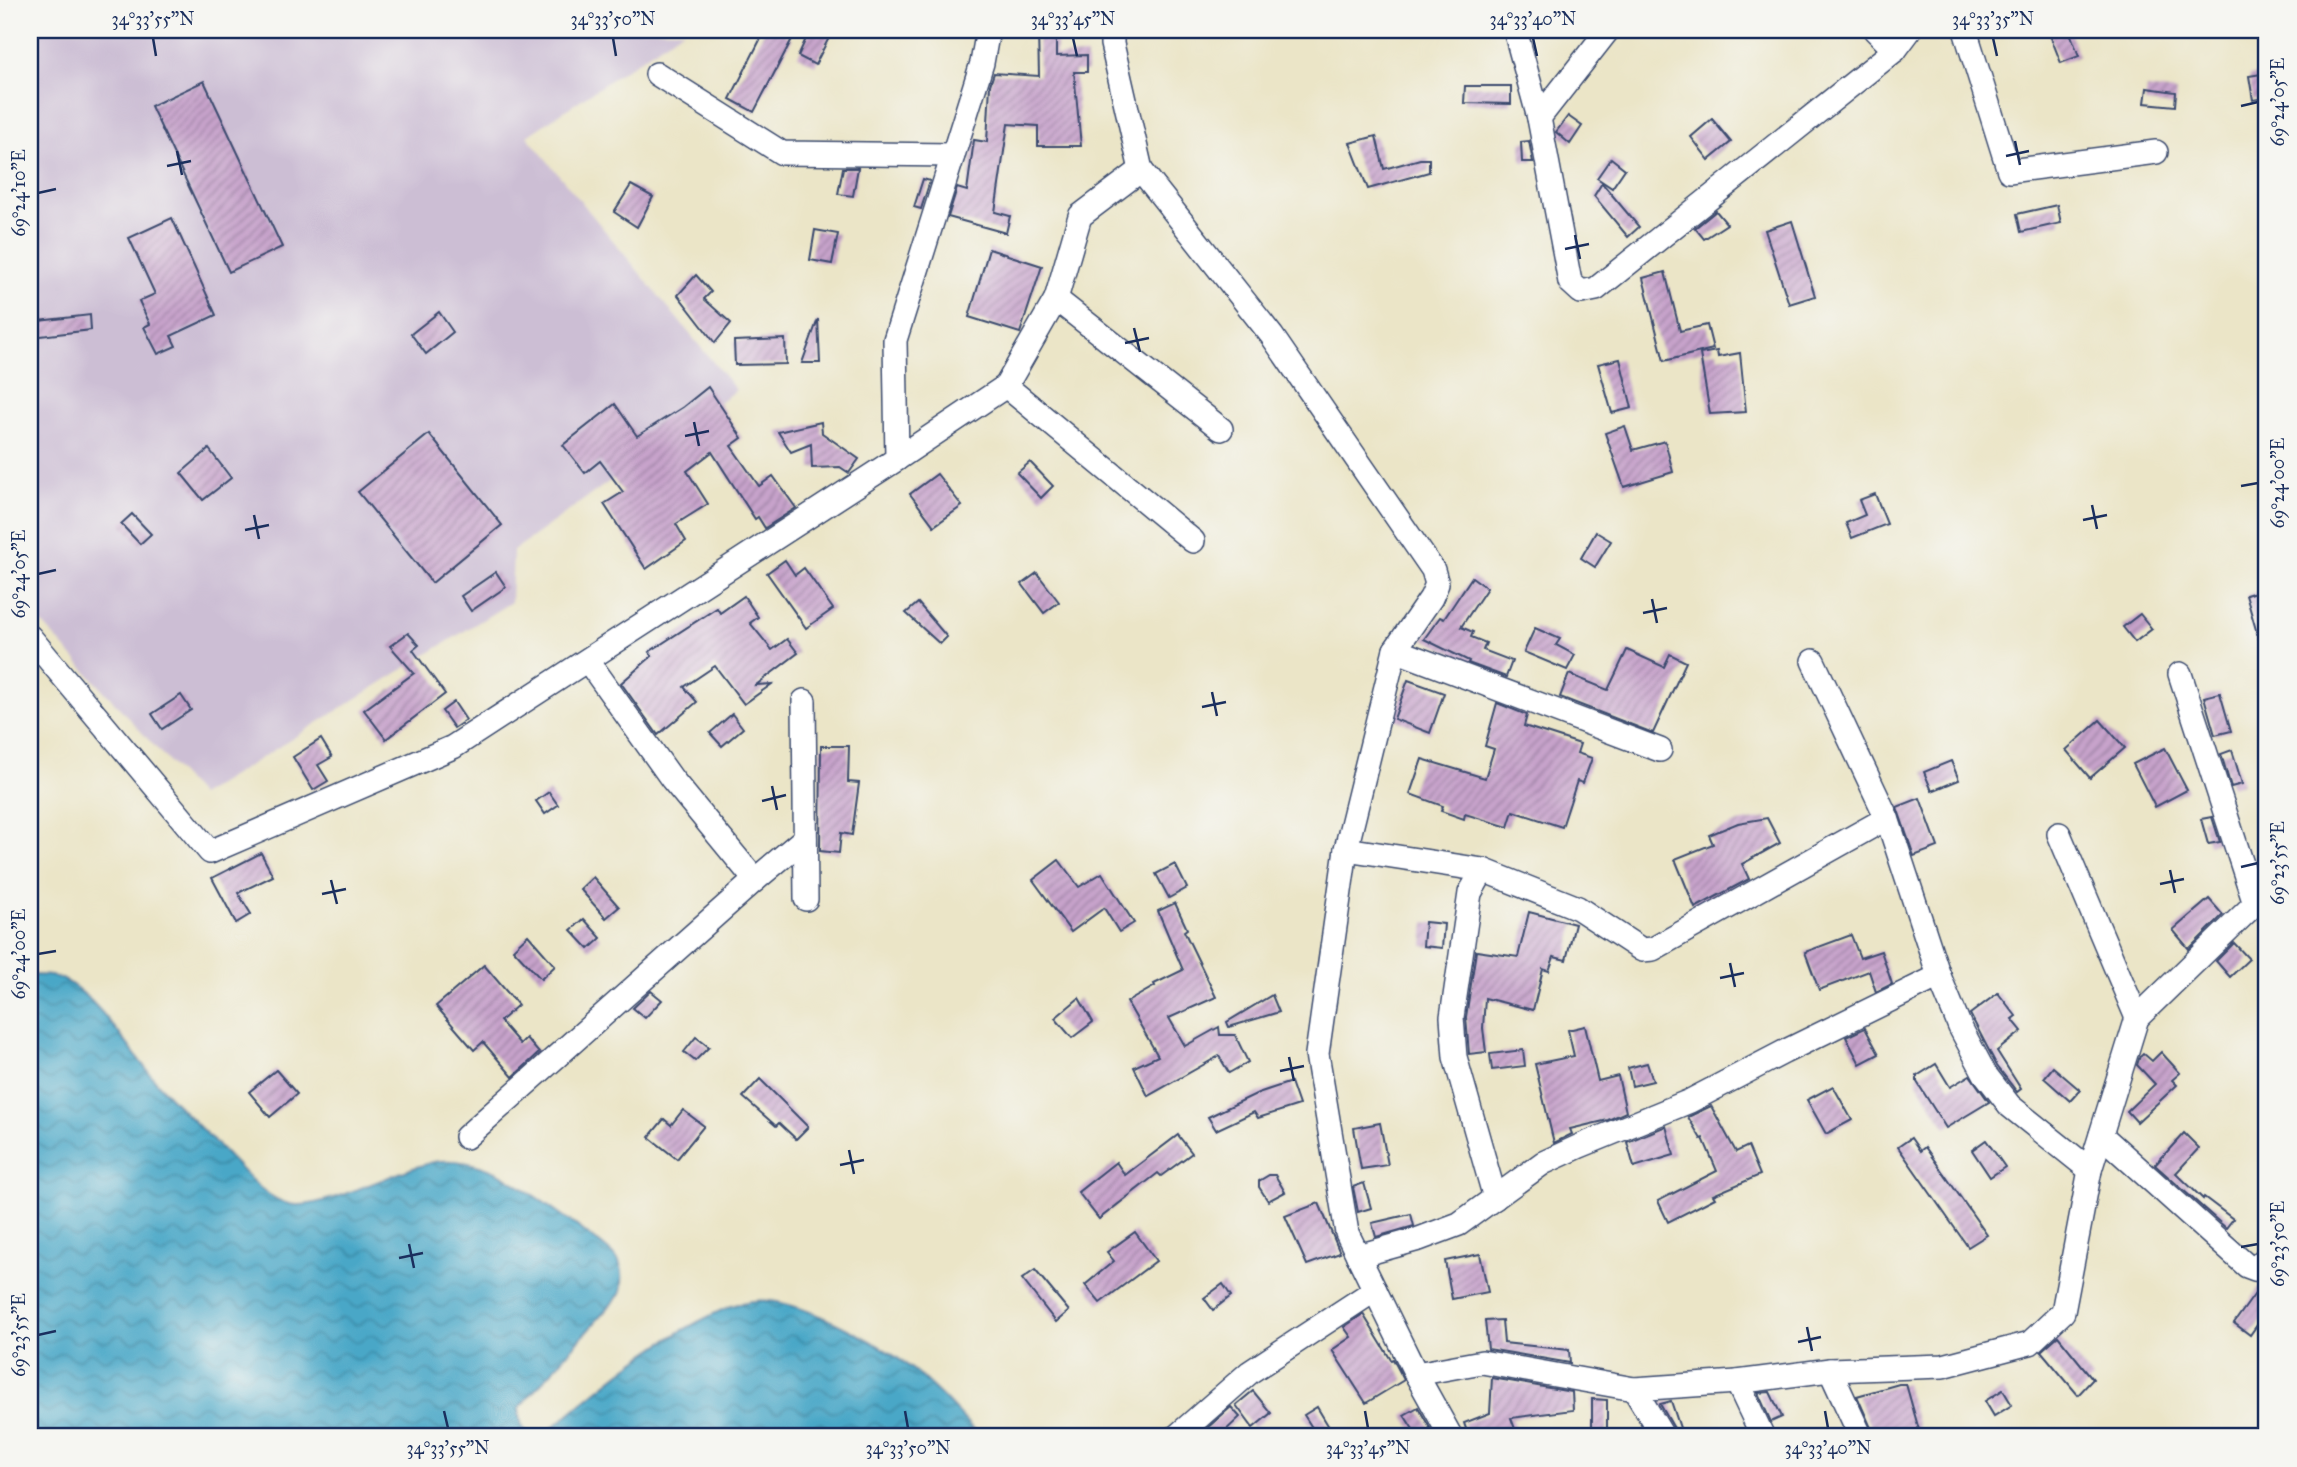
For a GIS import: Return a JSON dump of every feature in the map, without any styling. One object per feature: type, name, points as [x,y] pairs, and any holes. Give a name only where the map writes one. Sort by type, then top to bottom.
[{"type":"street","points":[[897,459],[895,340],[982,63],[988,30]]},
{"type":"street","points":[[1112,30],[1112,44],[1141,170],[1272,336],[1433,570],[1437,584],[1431,598],[1395,650],[1346,849],[1317,1054],[1347,1233],[1416,1374],[1451,1437]]},
{"type":"street","points":[[1515,30],[1539,118],[1570,282],[1581,292],[1596,289],[1895,50],[1910,30]]},
{"type":"street","points":[[1539,118],[1608,30]]},
{"type":"street","points":[[1875,30],[1895,50]]},
{"type":"street","points":[[1965,30],[2009,171],[2156,152]]},
{"type":"street","points":[[657,74],[782,153],[953,155]]},
{"type":"street","points":[[30,637],[209,852],[453,747],[1006,386],[1056,299],[1080,216],[1141,170]]},
{"type":"street","points":[[1056,299],[1222,429]]},
{"type":"street","points":[[1006,386],[1193,541]]},
{"type":"street","points":[[1395,650],[1660,750]]},
{"type":"street","points":[[588,661],[672,779],[755,880]]},
{"type":"street","points":[[1812,661],[1887,818],[1939,976],[1960,1027],[1985,1074],[2010,1106],[2090,1170]]},
{"type":"street","points":[[1416,1374],[1482,1362],[1634,1389],[1737,1382],[1830,1370],[1943,1366],[2030,1343],[2063,1312],[2090,1170],[2137,1018],[2261,898],[2180,674]]},
{"type":"street","points":[[804,701],[806,899]]},
{"type":"street","points":[[1346,849],[1483,870],[1578,908],[1642,950],[1653,949],[1887,818]]},
{"type":"street","points":[[2059,834],[2137,1018]]},
{"type":"street","points":[[466,1137],[805,838]]},
{"type":"street","points":[[1483,870],[1469,893],[1452,1017],[1455,1057],[1495,1198]]},
{"type":"street","points":[[1358,1256],[1419,1239],[1459,1224],[1543,1163],[1690,1101],[1939,976]]},
{"type":"street","points":[[2101,1135],[2247,1266],[2255,1269],[2267,1257]]},
{"type":"street","points":[[1176,1437],[1250,1372],[1375,1290]]},
{"type":"street","points":[[1830,1370],[1861,1437]]},
{"type":"street","points":[[1737,1382],[1763,1437]]},
{"type":"street","points":[[1634,1389],[1662,1437]]},
{"type":"shaded area","points":[[30,30],[684,30],[527,136],[736,390],[513,551],[511,602],[200,796],[30,610]]},
{"type":"water","points":[[30,975],[62,979],[78,989],[113,1026],[172,1100],[257,1185],[280,1201],[303,1205],[320,1202],[418,1166],[442,1161],[466,1162],[506,1177],[562,1215],[613,1255],[622,1270],[621,1293],[519,1408],[522,1425],[531,1434],[543,1436],[618,1374],[656,1347],[711,1315],[746,1302],[770,1301],[811,1312],[876,1344],[918,1374],[980,1437],[30,1437]]},
{"type":"building","points":[[765,30],[778,30],[792,39],[754,112],[730,99]]},
{"type":"building","points":[[810,30],[833,30],[815,65],[798,56]]},
{"type":"building","points":[[1038,30],[1056,30],[1056,56],[1087,55],[1087,72],[1074,72],[1081,146],[1038,146],[1038,126],[1008,124],[995,212],[1010,216],[1006,233],[948,217],[957,188],[967,191],[974,140],[987,142],[990,85],[994,73],[1039,76]]},
{"type":"building","points":[[2048,30],[2069,30],[2079,56],[2061,63]]},
{"type":"building","points":[[2267,73],[2267,98],[2253,100],[2249,76]]},
{"type":"building","points":[[204,81],[282,247],[229,272],[151,106]]},
{"type":"building","points":[[1465,86],[1511,86],[1511,104],[1464,103]]},
{"type":"building","points":[[2147,88],[2176,92],[2175,106],[2145,103]]},
{"type":"building","points":[[1568,116],[1582,126],[1570,144],[1556,132]]},
{"type":"building","points":[[1712,119],[1731,142],[1709,160],[1691,137]]},
{"type":"building","points":[[1376,136],[1384,169],[1429,159],[1429,172],[1368,189],[1350,143]]},
{"type":"building","points":[[1529,141],[1533,162],[1522,162],[1521,142]]},
{"type":"building","points":[[1611,158],[1625,169],[1612,188],[1597,178]]},
{"type":"building","points":[[843,168],[858,168],[853,196],[838,194]]},
{"type":"building","points":[[923,179],[930,181],[921,209],[914,207]]},
{"type":"building","points":[[1602,183],[1639,227],[1628,237],[1594,196]]},
{"type":"building","points":[[631,185],[653,197],[637,227],[614,212]]},
{"type":"building","points":[[2057,205],[2061,223],[2021,232],[2017,214]]},
{"type":"building","points":[[1716,211],[1727,224],[1704,239],[1695,228]]},
{"type":"building","points":[[172,218],[216,315],[171,336],[176,346],[158,354],[144,327],[150,324],[139,301],[155,294],[129,238]]},
{"type":"building","points":[[1792,221],[1815,296],[1789,304],[1765,230]]},
{"type":"building","points":[[815,230],[838,234],[832,264],[810,260]]},
{"type":"building","points":[[989,249],[1042,266],[1020,333],[969,317]]},
{"type":"building","points":[[1665,272],[1680,331],[1707,325],[1713,349],[1664,361],[1643,278]]},
{"type":"building","points":[[696,275],[711,292],[704,299],[731,323],[715,343],[678,295]]},
{"type":"building","points":[[439,312],[453,332],[426,354],[411,334]]},
{"type":"building","points":[[90,315],[91,330],[32,337],[30,322]]},
{"type":"building","points":[[818,319],[820,363],[802,363]]},
{"type":"building","points":[[785,339],[786,364],[735,365],[734,341]]},
{"type":"building","points":[[1717,351],[1718,357],[1740,353],[1746,412],[1710,414],[1700,354]]},
{"type":"building","points":[[1620,359],[1632,408],[1612,413],[1598,364]]},
{"type":"building","points":[[708,387],[742,438],[731,446],[759,486],[773,476],[796,508],[765,528],[758,517],[755,519],[712,452],[687,471],[708,504],[676,524],[686,541],[646,569],[604,504],[623,492],[600,461],[585,473],[563,445],[615,404],[637,436],[683,407]]},
{"type":"building","points":[[821,422],[822,433],[859,459],[849,473],[840,467],[812,468],[811,444],[791,452],[778,432]]},
{"type":"building","points":[[1625,426],[1633,450],[1665,441],[1673,472],[1624,487],[1605,433]]},
{"type":"building","points":[[429,434],[502,525],[432,583],[358,492]]},
{"type":"building","points":[[209,449],[231,478],[203,500],[181,473]]},
{"type":"building","points":[[1030,462],[1053,486],[1041,498],[1017,473]]},
{"type":"building","points":[[937,474],[962,506],[934,526],[910,494]]},
{"type":"building","points":[[1875,494],[1887,524],[1852,538],[1846,523],[1865,515],[1859,500]]},
{"type":"building","points":[[132,514],[151,534],[140,544],[121,524]]},
{"type":"building","points":[[1596,532],[1611,541],[1595,567],[1581,558]]},
{"type":"building","points":[[785,560],[795,575],[804,568],[833,609],[806,628],[767,573]]},
{"type":"building","points":[[496,572],[506,587],[471,611],[461,596]]},
{"type":"building","points":[[1037,573],[1059,602],[1044,613],[1022,584]]},
{"type":"building","points":[[1472,577],[1487,588],[1461,627],[1473,632],[1471,637],[1486,643],[1483,650],[1512,661],[1506,677],[1468,663],[1469,661],[1424,639],[1440,617],[1444,619]]},
{"type":"building","points":[[2262,590],[2267,609],[2267,653],[2263,654],[2246,595]]},
{"type":"building","points":[[744,596],[758,617],[750,623],[772,650],[787,639],[798,653],[756,685],[772,684],[744,704],[715,666],[684,687],[697,702],[658,735],[621,683],[652,656],[649,652],[717,608],[720,613]]},
{"type":"building","points":[[918,603],[947,637],[940,644],[906,613]]},
{"type":"building","points":[[2140,614],[2152,629],[2135,642],[2123,627]]},
{"type":"building","points":[[1535,628],[1560,639],[1556,645],[1575,655],[1567,670],[1524,652]]},
{"type":"building","points":[[408,633],[419,645],[413,650],[445,694],[386,739],[364,710],[414,673],[390,646]]},
{"type":"building","points":[[1627,650],[1664,667],[1670,654],[1686,662],[1653,733],[1560,697],[1569,674],[1608,690]]},
{"type":"building","points":[[1408,680],[1444,693],[1430,733],[1394,719]]},
{"type":"building","points":[[2220,693],[2231,731],[2215,735],[2204,697]]},
{"type":"building","points":[[181,695],[191,710],[162,729],[152,714]]},
{"type":"building","points":[[454,702],[466,720],[454,728],[442,711]]},
{"type":"building","points":[[1497,703],[1527,715],[1524,726],[1580,744],[1577,753],[1592,758],[1583,783],[1577,781],[1562,827],[1513,811],[1508,827],[1465,814],[1464,819],[1441,811],[1443,806],[1410,794],[1422,759],[1485,778],[1494,749],[1485,746]]},
{"type":"building","points":[[732,714],[743,728],[722,746],[710,733]]},
{"type":"building","points":[[2100,720],[2125,748],[2090,778],[2066,750]]},
{"type":"building","points":[[321,739],[332,757],[318,765],[328,781],[313,790],[293,757]]},
{"type":"building","points":[[821,746],[849,746],[848,782],[859,783],[852,835],[841,833],[839,853],[820,851]]},
{"type":"building","points":[[2165,748],[2187,790],[2155,807],[2133,764]]},
{"type":"building","points":[[2232,750],[2242,784],[2231,787],[2221,754]]},
{"type":"building","points":[[1951,761],[1959,780],[1932,791],[1924,772]]},
{"type":"building","points":[[549,792],[558,805],[545,814],[536,801]]},
{"type":"building","points":[[1920,798],[1938,847],[1914,856],[1897,807]]},
{"type":"building","points":[[2212,817],[2220,842],[2208,844],[2201,819]]},
{"type":"building","points":[[1767,818],[1780,843],[1742,864],[1749,879],[1695,908],[1675,859],[1713,844],[1709,835],[1738,823]]},
{"type":"building","points":[[261,853],[273,876],[238,893],[251,914],[236,923],[212,878]]},
{"type":"building","points":[[1059,860],[1079,887],[1102,873],[1134,923],[1119,932],[1104,908],[1071,932],[1033,880]]},
{"type":"building","points":[[1175,864],[1187,888],[1169,898],[1156,874]]},
{"type":"building","points":[[593,877],[619,907],[606,918],[580,889]]},
{"type":"building","points":[[2209,899],[2223,915],[2189,949],[2173,930]]},
{"type":"building","points":[[1175,903],[1187,929],[1184,931],[1216,997],[1169,1018],[1185,1046],[1219,1027],[1220,1035],[1235,1035],[1248,1062],[1229,1073],[1219,1056],[1148,1096],[1134,1067],[1158,1056],[1127,1002],[1155,986],[1154,984],[1183,970],[1158,911]]},
{"type":"building","points":[[1529,912],[1575,924],[1566,960],[1554,957],[1549,971],[1543,969],[1533,1010],[1485,998],[1483,1028],[1486,1052],[1469,1054],[1466,1017],[1476,951],[1518,957]]},
{"type":"building","points":[[584,919],[601,938],[589,949],[571,930]]},
{"type":"building","points":[[1425,922],[1444,924],[1442,948],[1423,946]]},
{"type":"building","points":[[528,935],[555,966],[541,979],[513,949]]},
{"type":"building","points":[[1851,935],[1860,958],[1881,951],[1892,984],[1876,992],[1869,971],[1819,990],[1805,952]]},
{"type":"building","points":[[2234,943],[2249,959],[2230,977],[2216,961]]},
{"type":"building","points":[[484,965],[518,1005],[500,1021],[520,1044],[526,1038],[539,1053],[513,1077],[483,1042],[474,1050],[436,1006]]},
{"type":"building","points":[[651,991],[662,1000],[645,1018],[633,1008]]},
{"type":"building","points":[[1998,993],[2016,1016],[2012,1019],[2022,1031],[1997,1051],[2021,1089],[2017,1092],[1997,1066],[1970,1014]]},
{"type":"building","points":[[1272,995],[1279,1012],[1229,1027],[1227,1022]]},
{"type":"building","points":[[1079,998],[1093,1022],[1072,1038],[1055,1018]]},
{"type":"building","points":[[1585,1026],[1598,1081],[1618,1076],[1626,1112],[1608,1120],[1570,1129],[1572,1134],[1554,1143],[1535,1064],[1574,1056],[1568,1030]]},
{"type":"building","points":[[1865,1028],[1879,1054],[1860,1064],[1846,1037]]},
{"type":"building","points":[[696,1037],[709,1047],[695,1061],[684,1052]]},
{"type":"building","points":[[1523,1050],[1525,1066],[1492,1070],[1490,1054]]},
{"type":"building","points":[[2161,1052],[2180,1073],[2172,1080],[2177,1085],[2137,1122],[2127,1111],[2155,1084],[2137,1065],[2140,1056],[2143,1053],[2152,1061]]},
{"type":"building","points":[[1647,1063],[1653,1081],[1632,1086],[1628,1068]]},
{"type":"building","points":[[1936,1064],[1950,1087],[1970,1075],[1989,1102],[1946,1128],[1917,1082],[1917,1076]]},
{"type":"building","points":[[2053,1067],[2080,1090],[2070,1101],[2044,1078]]},
{"type":"building","points":[[276,1070],[297,1094],[270,1117],[249,1092]]},
{"type":"building","points":[[760,1079],[808,1127],[796,1139],[779,1123],[776,1126],[743,1097]]},
{"type":"building","points":[[1291,1082],[1299,1105],[1258,1118],[1254,1112],[1216,1130],[1208,1117],[1258,1093]]},
{"type":"building","points":[[1833,1086],[1852,1120],[1826,1134],[1807,1100]]},
{"type":"building","points":[[1711,1106],[1736,1152],[1748,1146],[1760,1175],[1713,1195],[1715,1198],[1668,1222],[1658,1201],[1717,1171],[1703,1138],[1701,1139],[1688,1117]]},
{"type":"building","points":[[683,1110],[704,1126],[677,1159],[649,1137],[664,1119],[671,1125]]},
{"type":"building","points":[[1380,1123],[1388,1165],[1361,1169],[1354,1128]]},
{"type":"building","points":[[1666,1126],[1674,1155],[1634,1167],[1627,1142]]},
{"type":"building","points":[[2184,1133],[2199,1148],[2176,1173],[2203,1199],[2204,1197],[2233,1219],[2226,1228],[2155,1165]]},
{"type":"building","points":[[1178,1135],[1192,1153],[1161,1176],[1158,1173],[1099,1219],[1078,1192],[1116,1162],[1125,1175]]},
{"type":"building","points":[[1911,1138],[1920,1151],[1925,1147],[1987,1235],[1968,1247],[1898,1147]]},
{"type":"building","points":[[1986,1140],[2005,1167],[1990,1177],[1972,1150]]},
{"type":"building","points":[[1269,1175],[1275,1175],[1285,1192],[1268,1201],[1259,1187],[1259,1181]]},
{"type":"building","points":[[1364,1183],[1371,1208],[1358,1212],[1353,1187]]},
{"type":"building","points":[[1319,1203],[1340,1253],[1307,1265],[1285,1216]]},
{"type":"building","points":[[1411,1214],[1414,1226],[1376,1237],[1372,1223]]},
{"type":"building","points":[[1135,1232],[1156,1261],[1100,1303],[1085,1285],[1114,1261],[1107,1252]]},
{"type":"building","points":[[1480,1254],[1488,1292],[1452,1299],[1445,1261]]},
{"type":"building","points":[[1035,1270],[1069,1311],[1056,1322],[1022,1279]]},
{"type":"building","points":[[2267,1277],[2267,1311],[2250,1335],[2234,1323]]},
{"type":"building","points":[[1223,1284],[1231,1296],[1213,1310],[1204,1298]]},
{"type":"building","points":[[1363,1314],[1404,1380],[1366,1403],[1332,1350],[1351,1337],[1344,1327]]},
{"type":"building","points":[[1502,1320],[1504,1343],[1569,1350],[1570,1363],[1488,1349],[1485,1321]]},
{"type":"building","points":[[2058,1336],[2093,1379],[2078,1395],[2041,1351]]},
{"type":"building","points":[[1492,1378],[1572,1392],[1573,1410],[1511,1418],[1518,1437],[1469,1437],[1464,1423],[1490,1413]]},
{"type":"building","points":[[1906,1384],[1921,1437],[1875,1437],[1857,1396]]},
{"type":"building","points":[[2003,1390],[2012,1405],[1994,1416],[1985,1401]]},
{"type":"building","points":[[1253,1391],[1271,1413],[1253,1428],[1236,1405]]},
{"type":"building","points":[[1770,1392],[1782,1417],[1771,1422],[1758,1393]]},
{"type":"building","points":[[1592,1399],[1607,1400],[1607,1437],[1592,1437]]},
{"type":"building","points":[[1671,1401],[1683,1437],[1677,1437],[1660,1404]]},
{"type":"building","points":[[1231,1407],[1240,1417],[1223,1433],[1219,1429],[1210,1437],[1197,1437]]},
{"type":"building","points":[[1317,1407],[1335,1437],[1318,1437],[1304,1415]]},
{"type":"building","points":[[1418,1407],[1435,1437],[1418,1437],[1404,1415]]}]
